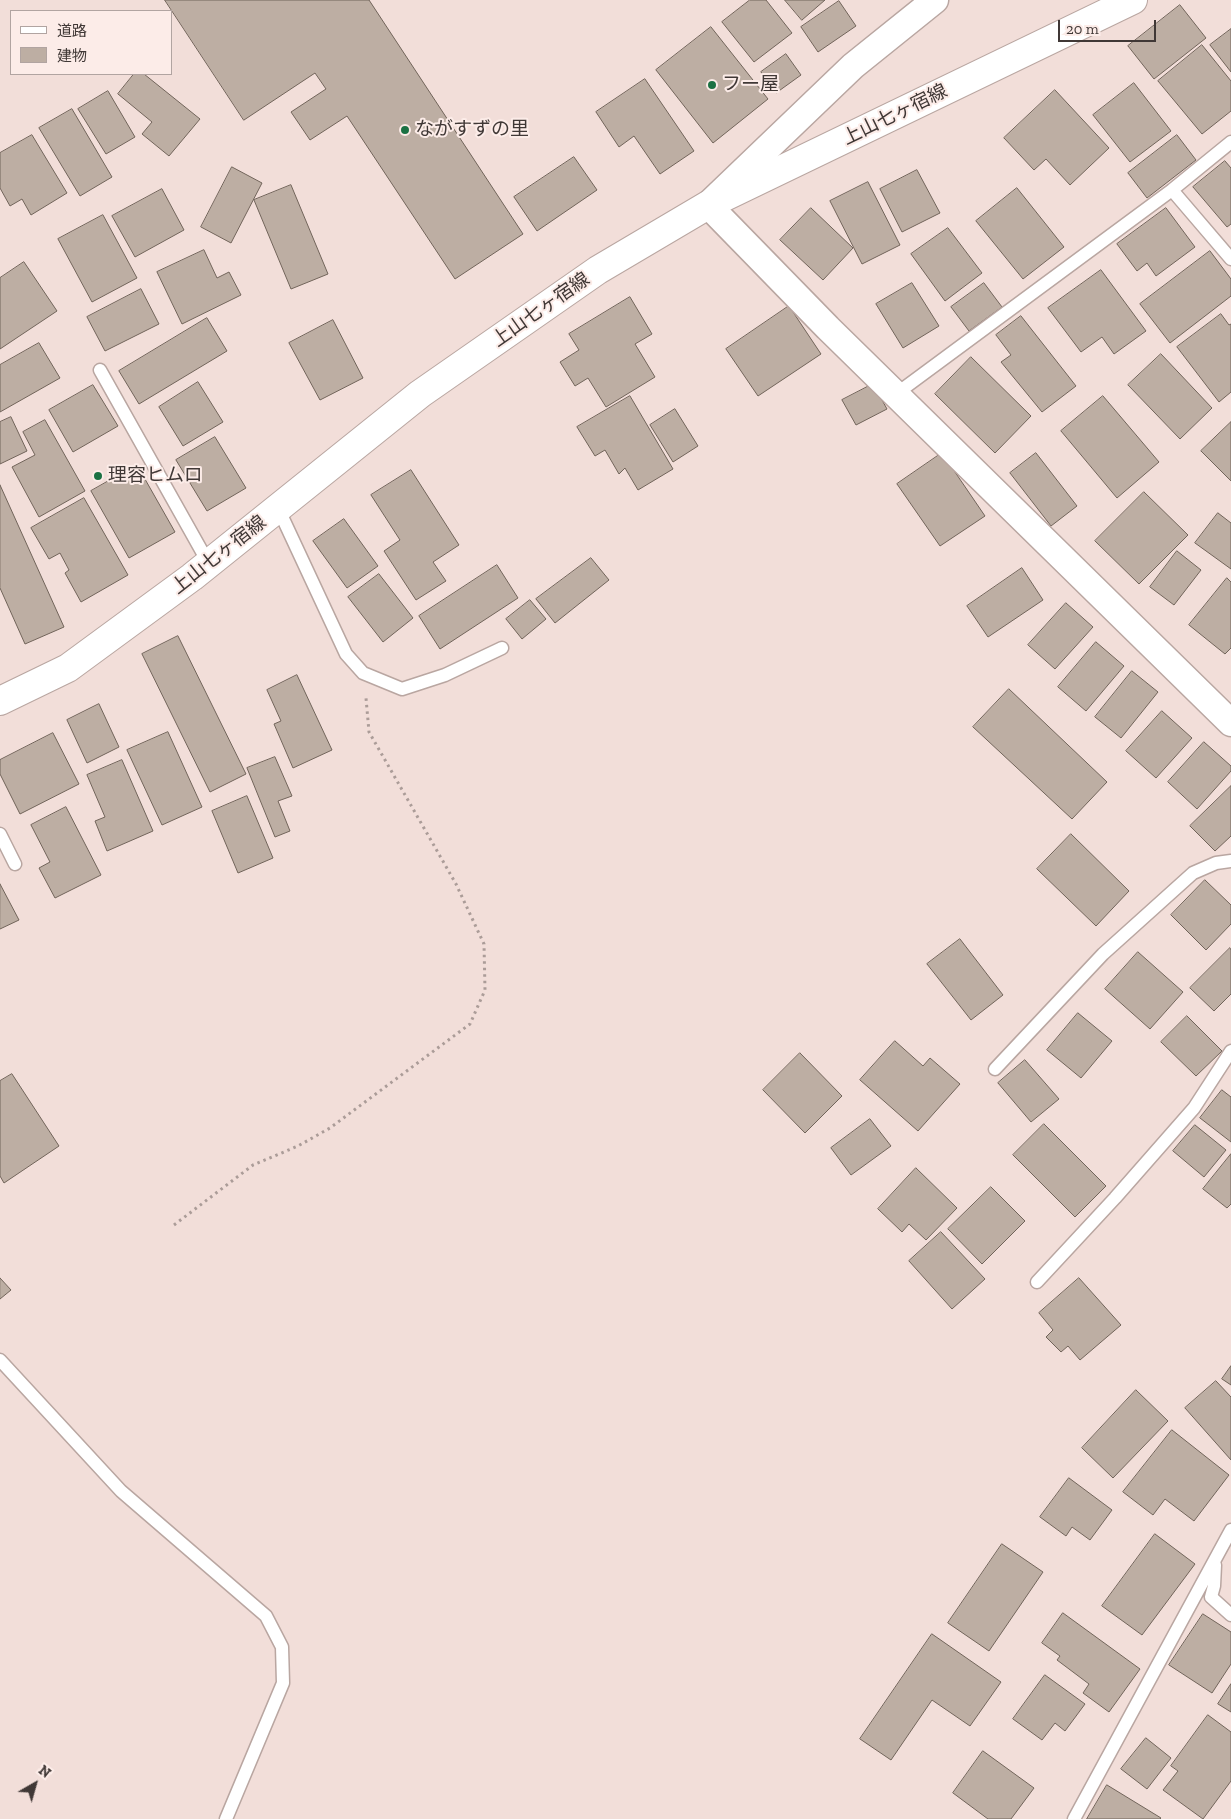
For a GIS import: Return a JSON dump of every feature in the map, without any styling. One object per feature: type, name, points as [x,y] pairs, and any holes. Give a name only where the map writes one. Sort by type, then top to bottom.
[{"type":"main road","name":"上山七ヶ宿線","points":[[0,701],[68,668],[209,564],[420,394],[598,270],[708,205],[1133,0]]},
{"type":"street","points":[[935,0],[853,66],[708,205],[896,394],[1231,723]]},
{"type":"lane","points":[[896,394],[1172,190],[1231,142]]},
{"type":"lane","points":[[1172,190],[1231,258]]},
{"type":"lane","points":[[100,370],[209,564]]},
{"type":"lane","points":[[278,508],[346,654],[363,673],[402,690],[445,675],[502,648]]},
{"type":"lane","points":[[0,834],[15,864]]},
{"type":"lane","points":[[995,1069],[1103,954],[1193,872],[1216,863],[1231,860]]},
{"type":"lane","points":[[1037,1282],[1115,1198],[1194,1108],[1231,1051]]},
{"type":"lane","points":[[0,1360],[121,1491],[266,1616],[282,1647],[283,1683],[226,1819]]},
{"type":"lane","points":[[1074,1819],[1231,1530]]},
{"type":"lane","points":[[1215,1560],[1214,1586],[1211,1597],[1231,1615]]},
{"type":"path","points":[[174,1225],[253,1165],[298,1146],[330,1128],[470,1024],[486,990],[484,944],[456,884],[369,732],[363,673]]},
{"type":"building","name":"ながすずの里","points":[[165,0],[369,0],[523,234],[455,279],[347,116],[310,140],[291,112],[326,89],[315,73],[244,120]]},
{"type":"building","points":[[750,0],[766,0],[792,33],[754,62],[722,22]]},
{"type":"building","points":[[785,0],[825,0],[802,20]]},
{"type":"building","points":[[839,1],[856,26],[818,52],[801,27]]},
{"type":"building","points":[[1180,5],[1206,38],[1154,79],[1128,46]]},
{"type":"building","name":"フー屋","points":[[711,27],[768,99],[713,143],[656,70]]},
{"type":"building","points":[[1231,29],[1231,72],[1210,45]]},
{"type":"building","points":[[1202,45],[1231,81],[1231,111],[1202,134],[1158,81]]},
{"type":"building","points":[[786,54],[801,75],[776,93],[761,72]]},
{"type":"building","points":[[133,75],[145,75],[200,119],[169,156],[142,134],[152,122],[118,94]]},
{"type":"building","points":[[645,79],[694,151],[660,174],[634,136],[619,147],[596,112]]},
{"type":"building","points":[[1134,83],[1171,131],[1130,162],[1093,115]]},
{"type":"building","points":[[1055,90],[1109,148],[1070,185],[1046,159],[1034,170],[1004,138]]},
{"type":"building","points":[[108,91],[135,137],[106,154],[78,109]]},
{"type":"building","points":[[72,109],[112,177],[80,196],[39,128]]},
{"type":"building","points":[[32,135],[67,193],[31,215],[22,199],[10,206],[0,188],[0,153]]},
{"type":"building","points":[[1177,135],[1196,160],[1147,198],[1128,173]]},
{"type":"building","points":[[574,157],[597,190],[537,231],[514,197]]},
{"type":"building","points":[[1225,161],[1231,168],[1231,224],[1227,227],[1193,187]]},
{"type":"building","points":[[232,167],[262,183],[231,243],[201,227]]},
{"type":"building","points":[[917,170],[940,213],[902,232],[880,189]]},
{"type":"building","points":[[868,182],[900,245],[862,264],[830,201]]},
{"type":"building","points":[[291,185],[328,274],[291,289],[254,200]]},
{"type":"building","points":[[1017,188],[1064,247],[1023,279],[976,221]]},
{"type":"building","points":[[162,189],[184,230],[135,257],[112,216]]},
{"type":"building","points":[[811,208],[853,248],[823,280],[780,240]]},
{"type":"building","points":[[1166,208],[1195,247],[1156,276],[1147,263],[1137,271],[1117,244]]},
{"type":"building","points":[[103,215],[137,278],[92,302],[58,239]]},
{"type":"building","points":[[948,228],[982,273],[945,301],[911,254]]},
{"type":"building","points":[[204,250],[217,278],[229,272],[241,295],[182,324],[157,272]]},
{"type":"building","points":[[1210,251],[1231,279],[1231,296],[1170,343],[1140,304]]},
{"type":"building","points":[[24,262],[57,311],[0,349],[0,278]]},
{"type":"building","points":[[1101,270],[1146,331],[1114,354],[1102,337],[1081,352],[1048,308]]},
{"type":"building","points":[[912,283],[939,326],[903,348],[876,304]]},
{"type":"building","points":[[984,283],[1002,307],[969,331],[951,307]]},
{"type":"building","points":[[141,289],[159,324],[105,351],[87,317]]},
{"type":"building","points":[[630,297],[652,334],[635,344],[655,377],[606,407],[588,378],[575,386],[560,362],[579,350],[569,334]]},
{"type":"building","points":[[789,306],[821,354],[758,396],[726,349]]},
{"type":"building","points":[[1221,314],[1229,325],[1231,324],[1231,392],[1219,402],[1177,347]]},
{"type":"building","points":[[1021,316],[1076,386],[1042,412],[1001,362],[1011,355],[996,335]]},
{"type":"building","points":[[207,318],[227,351],[139,404],[119,371]]},
{"type":"building","points":[[333,320],[363,378],[320,400],[289,343]]},
{"type":"building","points":[[39,343],[60,378],[0,412],[0,365]]},
{"type":"building","points":[[1161,354],[1212,408],[1180,439],[1128,385]]},
{"type":"building","points":[[971,357],[1031,416],[995,453],[935,394]]},
{"type":"building","points":[[198,382],[223,422],[183,446],[159,407]]},
{"type":"building","points":[[873,384],[887,409],[856,425],[842,400]]},
{"type":"building","points":[[93,385],[118,426],[73,452],[49,410]]},
{"type":"building","points":[[630,396],[673,469],[638,490],[625,468],[619,474],[605,450],[595,456],[577,427]]},
{"type":"building","points":[[1103,396],[1159,462],[1117,498],[1061,431]]},
{"type":"building","points":[[675,409],[698,446],[673,462],[650,425]]},
{"type":"building","points":[[11,417],[27,451],[0,464],[0,422]]},
{"type":"building","points":[[45,420],[85,491],[39,517],[12,467],[35,455],[23,432]]},
{"type":"building","points":[[1231,422],[1231,481],[1201,451]]},
{"type":"building","points":[[215,437],[246,488],[207,511],[176,460]]},
{"type":"building","points":[[942,453],[985,516],[940,546],[897,484]]},
{"type":"building","points":[[1036,453],[1077,506],[1051,526],[1010,473]]},
{"type":"building","points":[[137,465],[175,532],[129,558],[91,491]]},
{"type":"building","points":[[411,470],[459,545],[433,562],[446,581],[416,600],[384,551],[400,540],[371,495]]},
{"type":"building","points":[[0,485],[64,627],[25,644],[0,588]]},
{"type":"building","points":[[1144,492],[1188,535],[1139,584],[1095,541]]},
{"type":"building","points":[[84,498],[128,575],[81,602],[65,573],[69,570],[60,553],[49,559],[31,528]]},
{"type":"building","points":[[1218,513],[1231,523],[1231,569],[1195,543]]},
{"type":"building","points":[[344,519],[378,566],[347,588],[313,541]]},
{"type":"building","points":[[1177,551],[1201,570],[1174,605],[1150,587]]},
{"type":"building","points":[[591,558],[609,580],[555,623],[536,599]]},
{"type":"building","points":[[497,565],[518,598],[440,649],[419,616]]},
{"type":"building","points":[[1022,568],[1043,600],[988,637],[967,606]]},
{"type":"building","points":[[379,574],[413,618],[383,642],[348,597]]},
{"type":"building","points":[[1227,578],[1231,582],[1231,648],[1225,654],[1189,625]]},
{"type":"building","points":[[530,600],[546,619],[522,639],[506,619]]},
{"type":"building","points":[[1066,603],[1093,627],[1055,669],[1028,645]]},
{"type":"building","points":[[178,636],[246,774],[210,792],[142,654]]},
{"type":"building","points":[[1096,642],[1124,666],[1086,711],[1058,687]]},
{"type":"building","points":[[1132,671],[1158,692],[1121,738],[1095,717]]},
{"type":"building","points":[[297,675],[332,750],[293,768],[274,724],[281,721],[267,690]]},
{"type":"building","points":[[1009,689],[1107,782],[1072,819],[973,727]]},
{"type":"building","points":[[99,704],[119,747],[87,763],[67,720]]},
{"type":"building","points":[[1162,711],[1192,738],[1156,778],[1126,751]]},
{"type":"building","points":[[168,732],[202,807],[162,825],[127,750]]},
{"type":"building","points":[[53,733],[79,784],[20,814],[0,774],[0,760]]},
{"type":"building","points":[[1204,742],[1231,766],[1231,771],[1197,809],[1168,782]]},
{"type":"building","points":[[275,757],[292,796],[278,801],[290,831],[275,837],[247,768]]},
{"type":"building","points":[[122,760],[153,831],[107,851],[95,821],[105,817],[87,775]]},
{"type":"building","points":[[1231,786],[1231,836],[1215,851],[1190,826]]},
{"type":"building","points":[[247,796],[273,858],[238,873],[212,811]]},
{"type":"building","points":[[66,807],[101,875],[55,898],[39,868],[50,862],[31,825]]},
{"type":"building","points":[[1071,834],[1129,891],[1096,926],[1037,869]]},
{"type":"building","points":[[1205,880],[1231,905],[1231,924],[1206,950],[1171,915]]},
{"type":"building","points":[[0,884],[19,920],[0,929]]},
{"type":"building","points":[[960,939],[1003,995],[971,1020],[927,964]]},
{"type":"building","points":[[1230,948],[1231,994],[1214,1011],[1190,988]]},
{"type":"building","points":[[1138,952],[1183,992],[1150,1029],[1105,989]]},
{"type":"building","points":[[1078,1013],[1112,1041],[1081,1078],[1047,1050]]},
{"type":"building","points":[[1187,1016],[1222,1051],[1196,1076],[1161,1042]]},
{"type":"building","points":[[895,1041],[923,1066],[930,1058],[960,1084],[918,1131],[860,1080]]},
{"type":"building","points":[[800,1053],[842,1096],[805,1133],[763,1090]]},
{"type":"building","points":[[1025,1060],[1059,1099],[1031,1122],[998,1083]]},
{"type":"building","points":[[12,1074],[59,1146],[4,1183],[0,1176],[0,1081]]},
{"type":"building","points":[[1222,1090],[1231,1097],[1231,1142],[1200,1118]]},
{"type":"building","points":[[870,1119],[891,1146],[851,1175],[831,1148]]},
{"type":"building","points":[[1044,1124],[1106,1186],[1075,1217],[1013,1155]]},
{"type":"building","points":[[1195,1125],[1226,1150],[1204,1177],[1173,1151]]},
{"type":"building","points":[[1231,1154],[1231,1204],[1227,1208],[1203,1189]]},
{"type":"building","points":[[916,1168],[957,1208],[926,1240],[909,1224],[902,1232],[878,1209]]},
{"type":"building","points":[[991,1187],[1025,1221],[982,1264],[948,1229]]},
{"type":"building","points":[[941,1232],[985,1279],[952,1309],[909,1261]]},
{"type":"building","points":[[0,1278],[11,1290],[0,1299]]},
{"type":"building","points":[[1079,1278],[1121,1325],[1080,1360],[1068,1346],[1061,1352],[1046,1337],[1053,1330],[1039,1313]]},
{"type":"building","points":[[1231,1366],[1231,1385],[1222,1379]]},
{"type":"building","points":[[1216,1381],[1231,1397],[1231,1460],[1185,1408]]},
{"type":"building","points":[[1136,1390],[1168,1421],[1113,1478],[1082,1448]]},
{"type":"building","points":[[1172,1430],[1229,1475],[1194,1521],[1165,1499],[1153,1515],[1123,1492]]},
{"type":"building","points":[[1069,1478],[1112,1510],[1090,1540],[1072,1527],[1066,1536],[1040,1517]]},
{"type":"building","points":[[1155,1534],[1195,1564],[1142,1635],[1102,1606]]},
{"type":"building","points":[[1002,1544],[1043,1572],[989,1651],[948,1623]]},
{"type":"building","points":[[1063,1613],[1140,1669],[1109,1712],[1083,1693],[1089,1684],[1057,1660],[1060,1656],[1042,1643]]},
{"type":"building","points":[[1203,1614],[1231,1632],[1231,1664],[1212,1693],[1169,1665]]},
{"type":"building","points":[[932,1634],[1001,1682],[970,1726],[932,1700],[891,1760],[860,1739]]},
{"type":"building","points":[[1045,1675],[1085,1704],[1065,1731],[1055,1723],[1042,1740],[1013,1719]]},
{"type":"building","points":[[1231,1684],[1231,1712],[1218,1704]]},
{"type":"building","points":[[1208,1715],[1231,1732],[1231,1781],[1203,1819],[1163,1790],[1178,1771],[1171,1766]]},
{"type":"building","points":[[1146,1738],[1171,1758],[1147,1789],[1121,1769]]},
{"type":"building","points":[[983,1751],[1034,1788],[1011,1819],[988,1819],[953,1793]]},
{"type":"building","points":[[1107,1785],[1161,1818],[1087,1819]]},
{"type":"place","name":"フー屋","points":[[712,85]]},
{"type":"place","name":"ながすずの里","points":[[405,130]]},
{"type":"place","name":"理容ヒムロ","points":[[98,476]]}]
